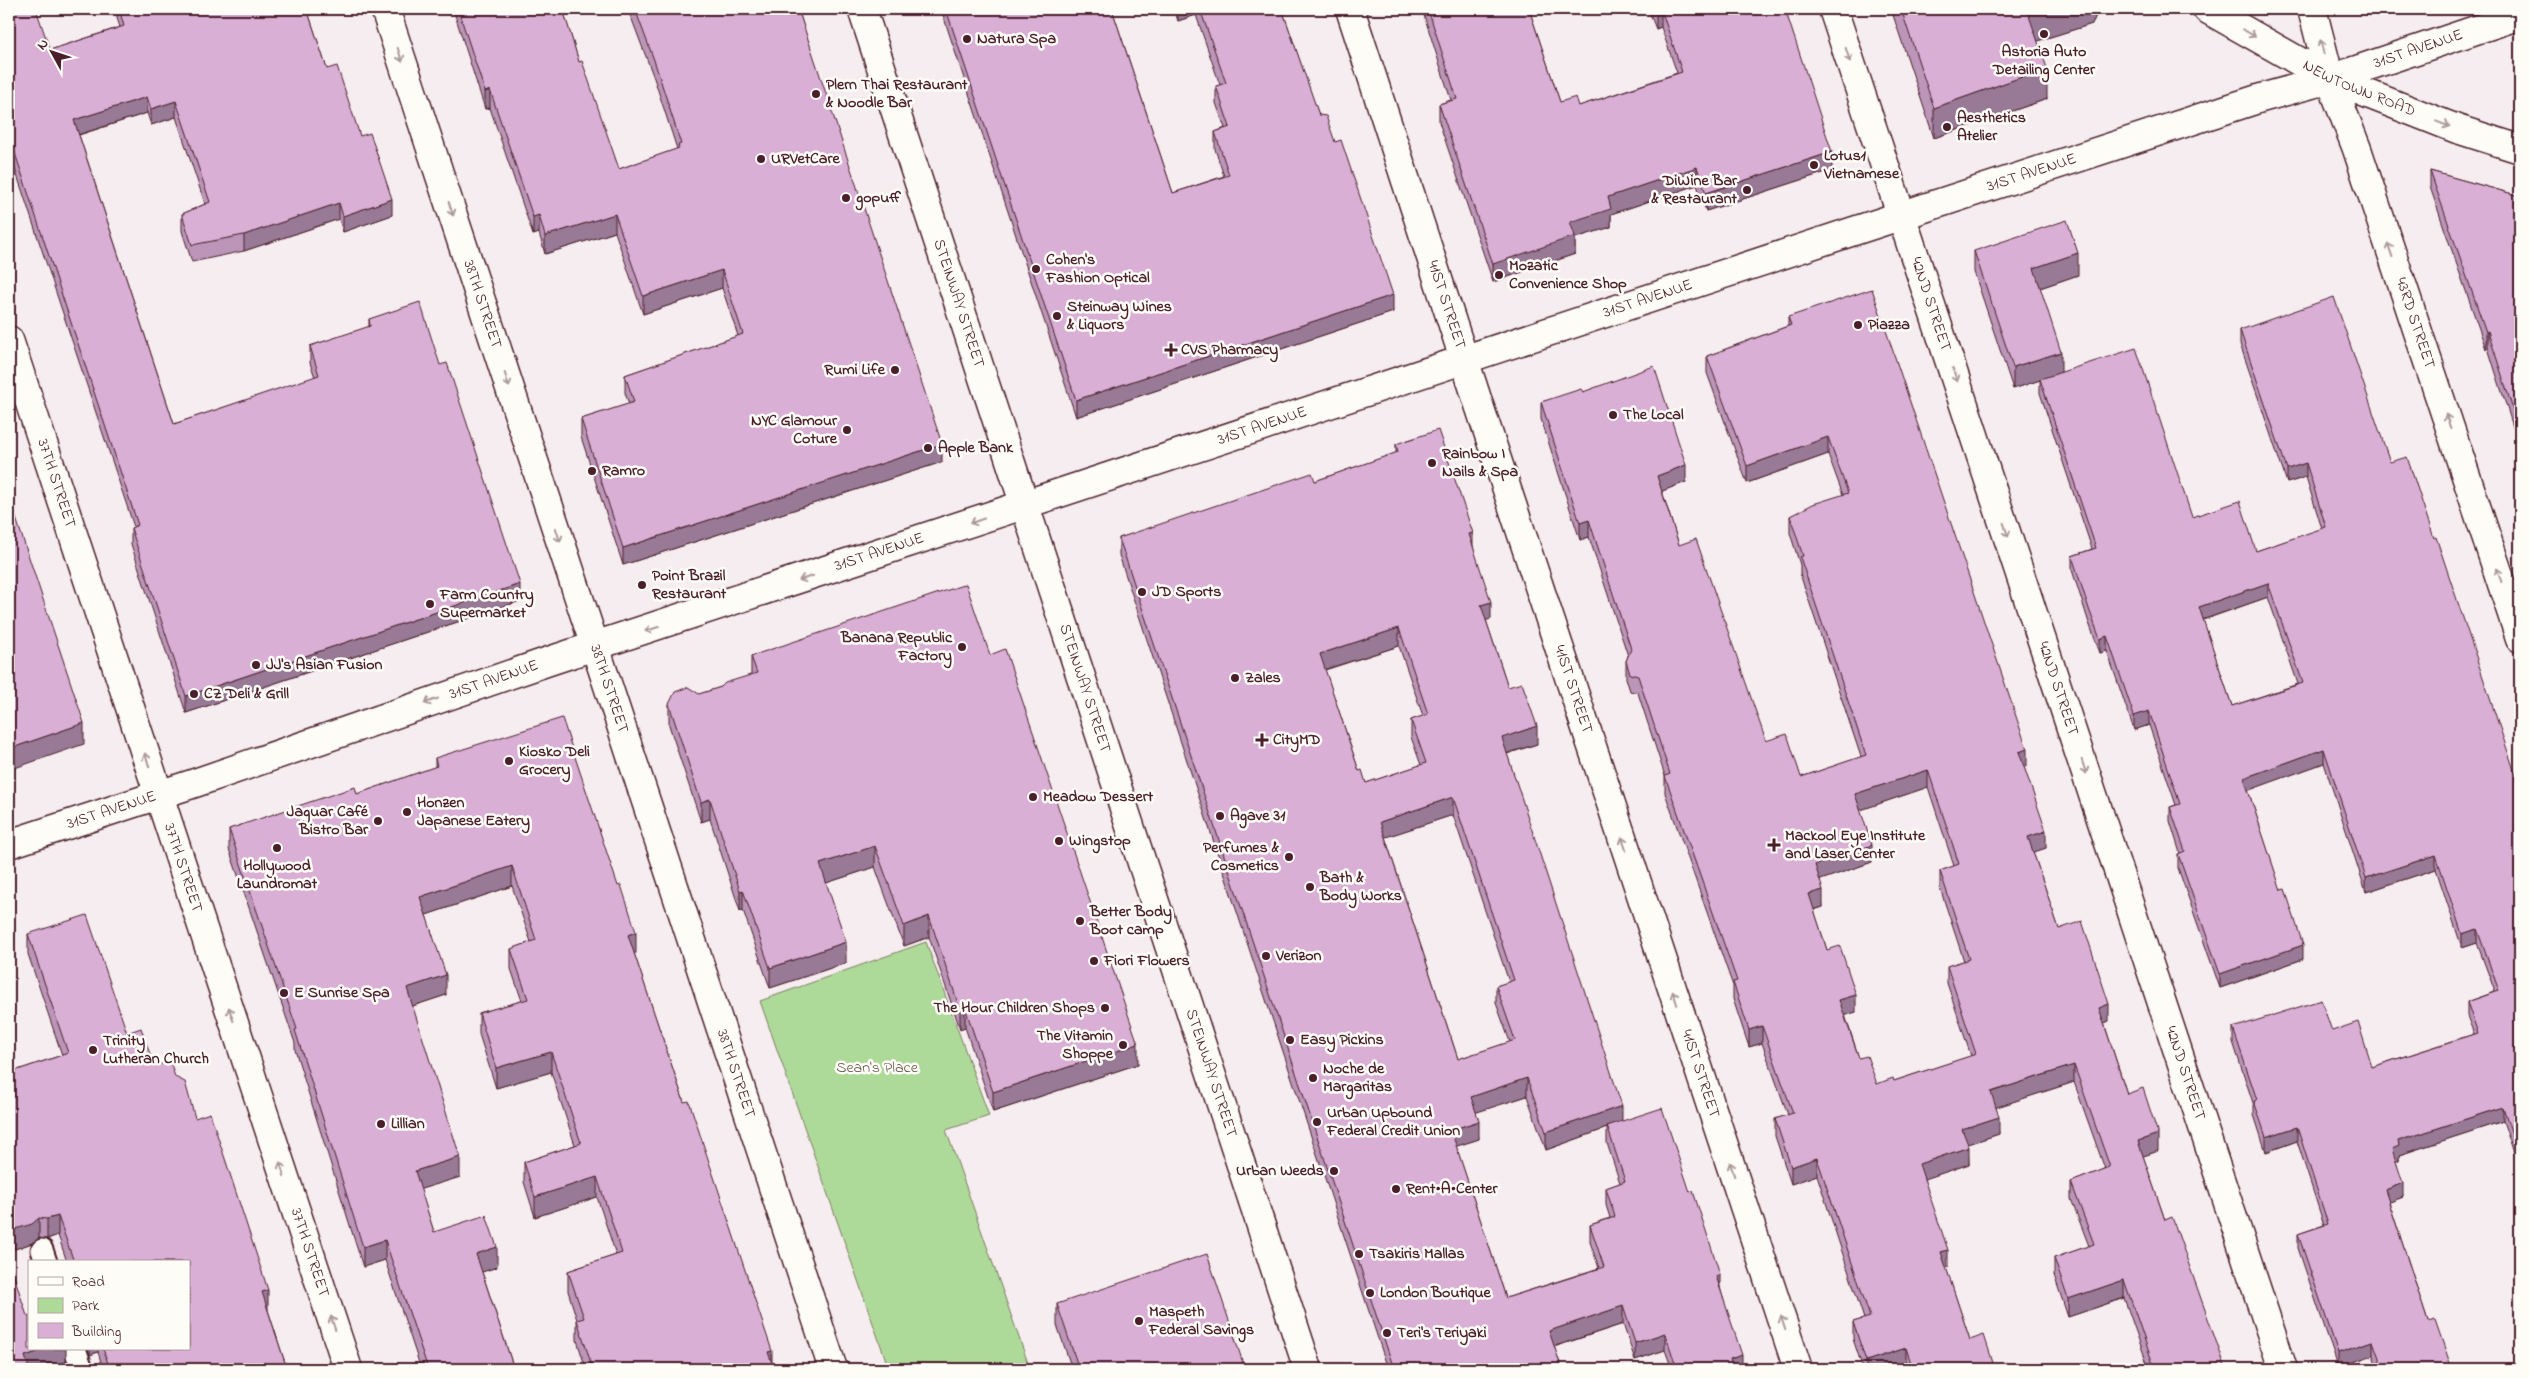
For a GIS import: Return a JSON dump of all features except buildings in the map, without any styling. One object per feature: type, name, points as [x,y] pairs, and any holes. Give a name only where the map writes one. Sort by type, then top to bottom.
[{"type":"street","name":"38TH STREET","points":[[385,9],[833,1369]]},
{"type":"street","name":"STEINWAY STREET","points":[[862,9],[1308,1369]]},
{"type":"street","name":"41ST STREET","points":[[1350,9],[1798,1369]]},
{"type":"street","name":"42ND STREET","points":[[1833,9],[2283,1369]]},
{"type":"street","name":"NEWTOWN ROAD","points":[[2207,9],[2330,79],[2457,129],[2520,148]]},
{"type":"street","name":"43RD STREET","points":[[2312,9],[2330,79],[2357,149],[2520,638]]},
{"type":"street","name":"31ST AVENUE","points":[[9,844],[594,647],[1024,505],[2261,98],[2330,79],[2520,15]]},
{"type":"street","name":"37TH STREET","points":[[9,340],[348,1369]]},
{"type":"lane","points":[[75,1350],[82,1369]]},
{"type":"green space","name":"Sean's Place","points":[[926,942],[989,1116],[946,1130],[1030,1369],[889,1369],[760,1001]]},
{"type":"place","name":"Astoria Auto Detailing Center","points":[[2044,34]]},
{"type":"place","name":"Natura Spa","points":[[967,39]]},
{"type":"place","name":"Plern Thai Restaurant & Noodle Bar","points":[[816,94]]},
{"type":"place","name":"Aesthetics Atelier","points":[[1947,127]]},
{"type":"place","name":"URVetCare","points":[[761,159]]},
{"type":"place","name":"Lotus1 Vietnamese","points":[[1814,165]]},
{"type":"place","name":"DiWine Bar & Restaurant","points":[[1747,190]]},
{"type":"place","name":"gopuff","points":[[846,198]]},
{"type":"place","name":"Cohen's Fashion Optical","points":[[1036,269]]},
{"type":"place","name":"Mozatic Convenience Shop","points":[[1499,275]]},
{"type":"place","name":"Steinway Wines & Liquors","points":[[1057,316]]},
{"type":"place","name":"Piazza","points":[[1858,325]]},
{"type":"place","name":"CVS Pharmacy","points":[[1171,350]]},
{"type":"place","name":"Rumi Life","points":[[895,370]]},
{"type":"place","name":"The Local","points":[[1613,415]]},
{"type":"place","name":"NYC Glamour Coture","points":[[847,430]]},
{"type":"place","name":"Apple Bank","points":[[928,448]]},
{"type":"place","name":"Rainbow I Nails & Spa","points":[[1432,463]]},
{"type":"place","name":"Ramro","points":[[592,471]]},
{"type":"place","name":"Point Brazil Restaurant","points":[[642,585]]},
{"type":"place","name":"JD Sports","points":[[1142,592]]},
{"type":"place","name":"Farm Country Supermarket","points":[[430,604]]},
{"type":"place","name":"Banana Republic Factory","points":[[962,647]]},
{"type":"place","name":"JJ's Asian Fusion","points":[[256,665]]},
{"type":"place","name":"Zales","points":[[1235,678]]},
{"type":"place","name":"CZ Deli & Grill","points":[[194,694]]},
{"type":"place","name":"CityMD","points":[[1262,740]]},
{"type":"place","name":"Kiosko Deli Grocery","points":[[509,761]]},
{"type":"place","name":"Meadow Dessert","points":[[1033,797]]},
{"type":"place","name":"Honzen Japanese Eatery","points":[[407,812]]},
{"type":"place","name":"Agave 31","points":[[1220,816]]},
{"type":"place","name":"Jaguar Café Bistro Bar","points":[[378,821]]},
{"type":"place","name":"Wingstop","points":[[1059,841]]},
{"type":"place","name":"Mackool Eye Institute and Laser Center","points":[[1774,845]]},
{"type":"place","name":"Hollywood Laundromat","points":[[277,848]]},
{"type":"place","name":"Perfumes & Cosmetics","points":[[1289,857]]},
{"type":"place","name":"Bath & Body Works","points":[[1310,887]]},
{"type":"place","name":"Better Body Boot camp","points":[[1080,921]]},
{"type":"place","name":"Verizon","points":[[1266,956]]},
{"type":"place","name":"Fiori Flowers","points":[[1094,961]]},
{"type":"place","name":"E Sunrise Spa","points":[[284,993]]},
{"type":"place","name":"The Hour Children Shops","points":[[1105,1008]]},
{"type":"place","name":"Easy Pickins","points":[[1290,1040]]},
{"type":"place","name":"The Vitamin Shoppe","points":[[1123,1045]]},
{"type":"place","name":"Trinity Lutheran Church","points":[[93,1050]]},
{"type":"place","name":"Noche de Margaritas","points":[[1313,1078]]},
{"type":"place","name":"Urban Upbound Federal Credit Union","points":[[1317,1122]]},
{"type":"place","name":"Lillian","points":[[381,1124]]},
{"type":"place","name":"Urban Weeds","points":[[1334,1171]]},
{"type":"place","name":"Rent•A•Center","points":[[1396,1189]]},
{"type":"place","name":"Tsakiris Mallas","points":[[1359,1254]]},
{"type":"place","name":"London Boutique","points":[[1370,1293]]},
{"type":"place","name":"Maspeth Federal Savings","points":[[1139,1321]]},
{"type":"place","name":"Teri's Teriyaki","points":[[1387,1333]]}]
